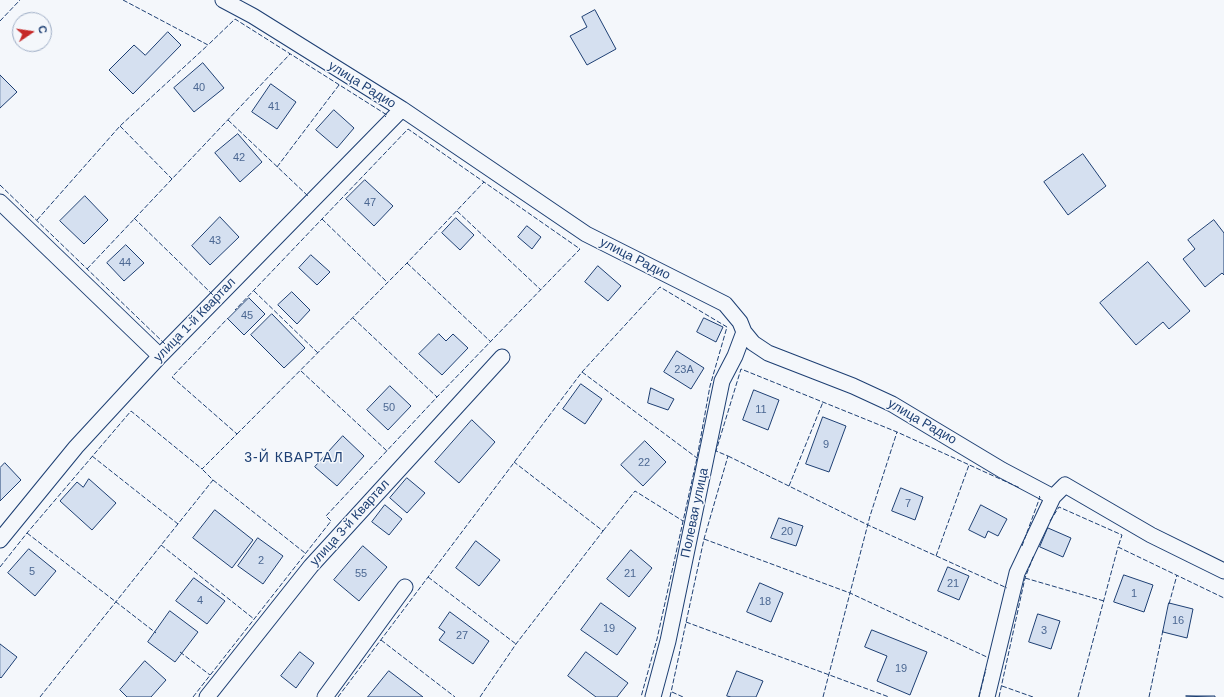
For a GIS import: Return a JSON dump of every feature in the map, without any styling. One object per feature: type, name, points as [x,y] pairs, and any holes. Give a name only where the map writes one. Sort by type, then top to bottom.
[{"type":"street","name":"улица Радио","points":[[223,0],[253,16],[402,109],[586,234],[725,304],[740,322],[744,332],[753,343],[768,353],[853,386],[892,404],[1002,470],[1053,497]]},
{"type":"street","name":"улица 1-й Квартал","points":[[0,540],[76,446],[160,356],[402,109]]},
{"type":"street","points":[[0,202],[160,356]]},
{"type":"street","name":"Полевая улица","points":[[653,697],[668,641],[722,381],[735,356],[744,332]]},
{"type":"street","name":"улица 3-й Квартал","points":[[207,697],[311,566],[502,357]]},
{"type":"street","points":[[987,697],[1018,573],[1053,497],[1065,485],[1152,535],[1224,571]]},
{"type":"street","points":[[325,697],[405,587]]},
{"type":"building","points":[[595,10],[616,49],[587,65],[570,36],[587,27],[582,17]]},
{"type":"building","points":[[168,32],[181,45],[133,94],[109,70],[134,45],[145,55]]},
{"type":"building","points":[[203,63],[224,88],[194,112],[174,88]]},
{"type":"building","points":[[0,75],[17,92],[0,108]]},
{"type":"building","points":[[271,84],[296,102],[277,129],[252,112]]},
{"type":"building","points":[[334,110],[354,128],[337,148],[316,130]]},
{"type":"building","points":[[238,134],[262,162],[240,182],[215,153]]},
{"type":"building","points":[[1083,154],[1106,186],[1068,215],[1044,182]]},
{"type":"building","points":[[365,180],[393,206],[374,226],[346,199]]},
{"type":"building","points":[[85,196],[108,220],[84,244],[60,221]]},
{"type":"building","points":[[220,217],[239,237],[210,265],[192,246]]},
{"type":"building","points":[[456,218],[474,235],[460,250],[442,233]]},
{"type":"building","points":[[1214,220],[1224,233],[1224,275],[1222,273],[1205,287],[1183,259],[1195,249],[1188,240]]},
{"type":"building","points":[[527,226],[541,237],[532,249],[518,237]]},
{"type":"building","points":[[126,245],[144,263],[124,281],[107,263]]},
{"type":"building","points":[[311,255],[330,272],[317,285],[299,268]]},
{"type":"building","points":[[1148,262],[1190,311],[1169,329],[1163,322],[1136,345],[1100,303]]},
{"type":"building","points":[[598,266],[621,286],[608,301],[585,282]]},
{"type":"building","points":[[292,292],[310,310],[297,324],[278,305]]},
{"type":"building","points":[[249,298],[265,314],[244,335],[228,319]]},
{"type":"building","points":[[272,314],[305,348],[284,368],[251,335]]},
{"type":"building","points":[[704,318],[723,327],[716,342],[697,332]]},
{"type":"building","points":[[439,334],[446,341],[453,334],[468,348],[442,375],[419,354]]},
{"type":"building","points":[[677,351],[704,368],[691,389],[664,372]]},
{"type":"building","points":[[581,384],[602,399],[585,424],[563,409]]},
{"type":"building","points":[[390,386],[411,406],[388,430],[367,410]]},
{"type":"building","points":[[651,388],[674,399],[668,410],[648,403]]},
{"type":"building","points":[[754,390],[779,400],[768,430],[743,420]]},
{"type":"building","points":[[823,417],[846,426],[829,472],[806,464]]},
{"type":"building","points":[[472,420],[495,442],[459,483],[435,462]]},
{"type":"building","points":[[343,436],[364,456],[337,486],[315,467]]},
{"type":"building","points":[[645,441],[666,462],[643,486],[621,465]]},
{"type":"building","points":[[5,463],[21,480],[0,501],[0,468]]},
{"type":"building","points":[[407,478],[425,493],[407,513],[390,498]]},
{"type":"building","points":[[89,479],[116,503],[92,530],[60,501],[77,482],[83,487]]},
{"type":"building","points":[[901,488],[923,497],[915,520],[892,511]]},
{"type":"building","points":[[385,505],[402,519],[389,535],[372,522]]},
{"type":"building","points":[[981,505],[1007,519],[998,536],[988,531],[985,538],[969,530]]},
{"type":"building","points":[[215,510],[253,540],[232,568],[193,538]]},
{"type":"building","points":[[779,518],[803,526],[796,546],[771,538]]},
{"type":"building","points":[[1048,528],[1071,538],[1063,557],[1040,547]]},
{"type":"building","points":[[258,538],[283,556],[263,584],[238,566]]},
{"type":"building","points":[[476,541],[500,560],[479,586],[456,568]]},
{"type":"building","points":[[363,546],[387,567],[359,601],[334,580]]},
{"type":"building","points":[[29,549],[56,571],[35,596],[8,573]]},
{"type":"building","points":[[631,550],[652,568],[629,597],[607,579]]},
{"type":"building","points":[[948,567],[969,576],[959,600],[938,591]]},
{"type":"building","points":[[1124,575],[1153,585],[1144,612],[1114,602]]},
{"type":"building","points":[[194,578],[225,601],[207,624],[176,601]]},
{"type":"building","points":[[760,583],[783,593],[771,622],[747,612]]},
{"type":"building","points":[[601,603],[636,628],[617,655],[581,630]]},
{"type":"building","points":[[1169,603],[1193,609],[1187,638],[1163,632]]},
{"type":"building","points":[[170,611],[198,632],[175,662],[148,642]]},
{"type":"building","points":[[450,612],[489,641],[473,664],[439,640],[445,632],[439,628]]},
{"type":"building","points":[[1038,614],[1060,621],[1051,649],[1029,642]]},
{"type":"building","points":[[872,630],[927,652],[910,695],[877,681],[887,656],[865,647]]},
{"type":"building","points":[[0,644],[17,657],[1,678],[0,677]]},
{"type":"building","points":[[300,652],[314,663],[296,688],[281,676]]},
{"type":"building","points":[[586,652],[628,683],[617,697],[596,697],[568,676]]},
{"type":"building","points":[[145,661],[166,680],[151,697],[127,697],[120,690]]},
{"type":"building","points":[[389,671],[423,697],[368,697]]},
{"type":"building","points":[[737,671],[763,681],[756,697],[727,696]]},
{"type":"building","points":[[1186,696],[1215,696],[1215,697]]},
{"type":"fence","points":[[0,21],[20,0]]},
{"type":"fence","points":[[123,0],[208,45],[235,19],[387,115],[385,117]]},
{"type":"fence","points":[[37,220],[120,126],[208,45]]},
{"type":"fence","points":[[87,269],[290,54]]},
{"type":"fence","points":[[277,167],[339,85]]},
{"type":"fence","points":[[228,120],[308,196]]},
{"type":"fence","points":[[120,126],[172,179]]},
{"type":"fence","points":[[193,697],[331,521],[326,516],[437,397],[580,249],[408,129],[235,310]]},
{"type":"fence","points":[[237,434],[407,263],[484,182]]},
{"type":"fence","points":[[0,185],[165,344]]},
{"type":"fence","points":[[457,211],[541,290]]},
{"type":"fence","points":[[134,218],[213,295]]},
{"type":"fence","points":[[322,219],[388,283]]},
{"type":"fence","points":[[407,263],[491,342]]},
{"type":"fence","points":[[338,697],[582,372],[660,287],[727,327],[710,386],[697,458],[657,639],[641,697]]},
{"type":"fence","points":[[254,291],[318,353]]},
{"type":"fence","points":[[0,567],[131,411],[202,469],[237,434],[172,377],[228,318]]},
{"type":"fence","points":[[353,318],[437,397]]},
{"type":"fence","points":[[670,697],[704,539],[728,456],[716,451],[741,369],[897,432],[1020,488]]},
{"type":"fence","points":[[301,371],[387,451]]},
{"type":"fence","points":[[582,372],[697,458]]},
{"type":"fence","points":[[789,486],[823,402]]},
{"type":"fence","points":[[823,697],[870,516],[897,432]]},
{"type":"fence","points":[[92,456],[178,524]]},
{"type":"fence","points":[[728,456],[868,525],[1007,588]]},
{"type":"fence","points":[[480,697],[516,644],[603,531],[514,462]]},
{"type":"fence","points":[[936,556],[969,465]]},
{"type":"fence","points":[[40,697],[213,480],[202,469]]},
{"type":"fence","points":[[213,480],[305,553]]},
{"type":"fence","points":[[603,531],[635,491],[683,521]]},
{"type":"fence","points":[[1022,546],[1040,497],[1039,496]]},
{"type":"fence","points":[[1050,521],[1059,507],[1122,535],[1118,547],[1224,598]]},
{"type":"fence","points":[[27,533],[156,633]]},
{"type":"fence","points":[[704,539],[850,593],[989,658]]},
{"type":"fence","points":[[161,545],[254,619]]},
{"type":"fence","points":[[1078,697],[1118,547]]},
{"type":"fence","points":[[999,697],[1025,578],[1034,555]]},
{"type":"fence","points":[[1169,604],[1177,575]]},
{"type":"fence","points":[[428,577],[516,644]]},
{"type":"fence","points":[[1025,578],[1104,601]]},
{"type":"fence","points":[[686,622],[889,697]]},
{"type":"fence","points":[[1149,697],[1163,630]]},
{"type":"fence","points":[[381,640],[455,697]]},
{"type":"fence","points":[[180,652],[210,675]]},
{"type":"fence","points":[[979,697],[986,669]]},
{"type":"fence","points":[[1002,686],[1033,697]]},
{"type":"fence","points":[[672,692],[683,697]]},
{"type":"district","name":"3-Й КВАРТАЛ","points":[[294,458]]}]
